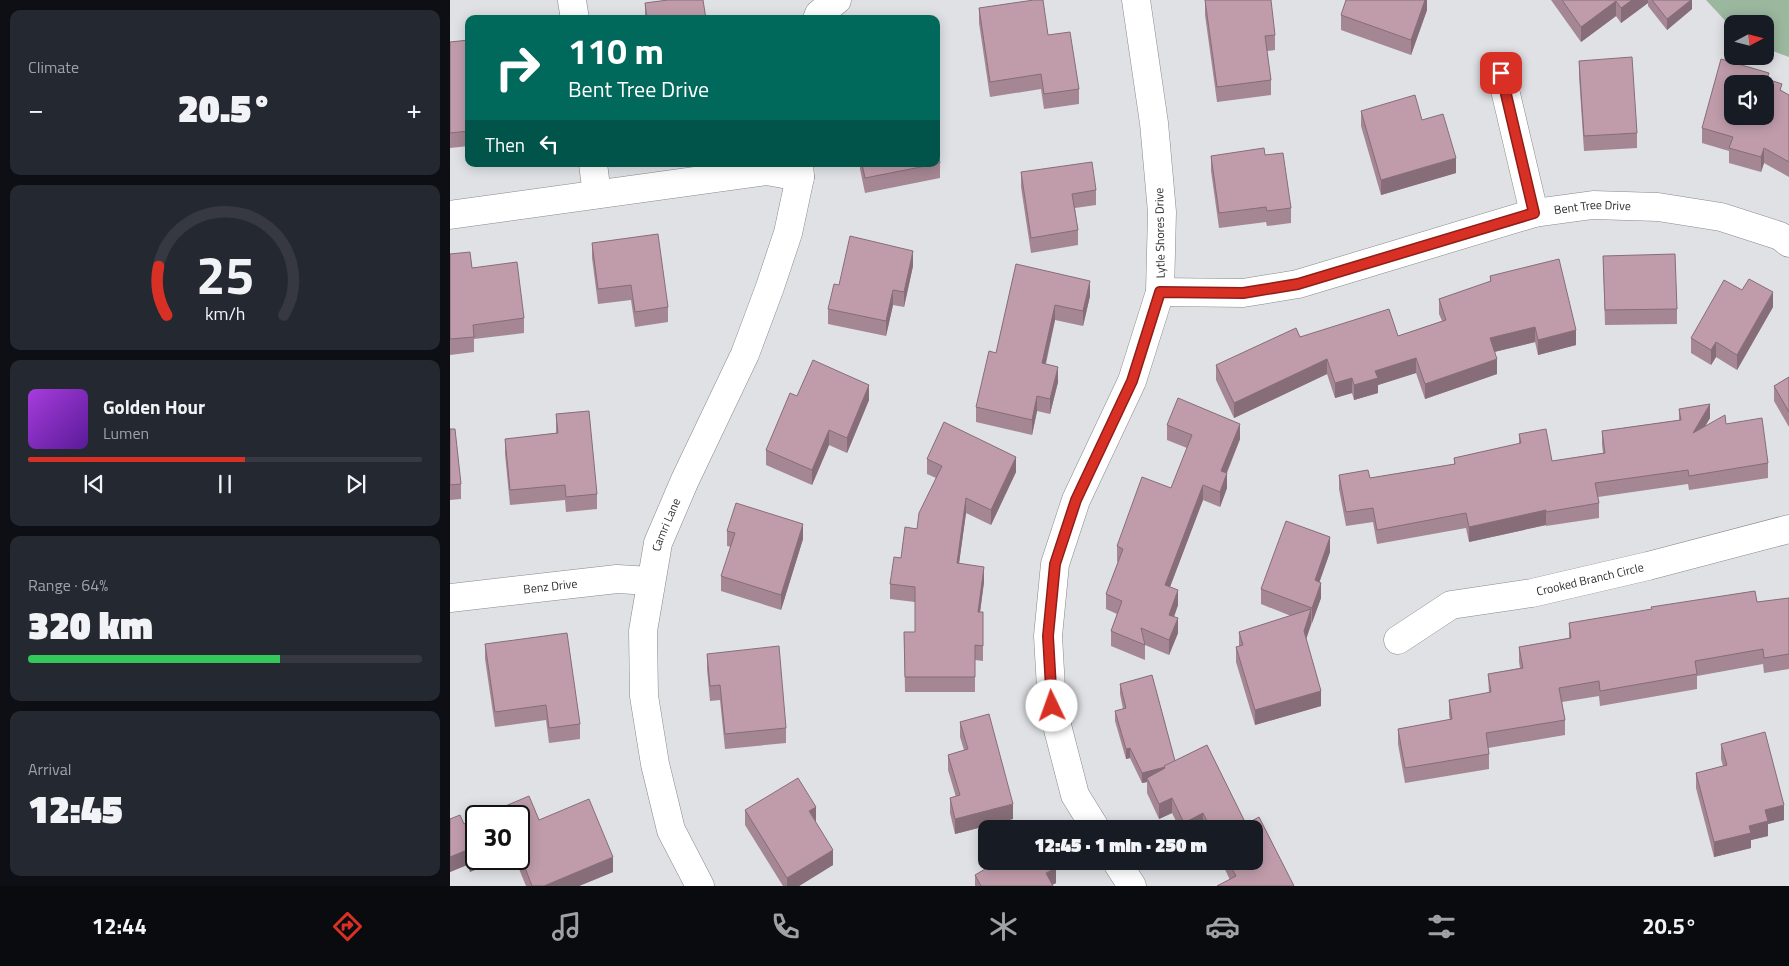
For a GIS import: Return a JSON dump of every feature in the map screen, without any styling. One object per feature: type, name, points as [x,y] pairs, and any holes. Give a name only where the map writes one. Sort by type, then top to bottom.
[{"type":"street","points":[[819,15],[837,0]]},
{"type":"street","name":"Lytle Shores Drive","points":[[1090,820],[1075,795],[1052,706],[1048,636],[1055,564],[1076,500],[1132,381],[1160,292],[1162,212],[1154,123],[1136,0]]},
{"type":"street","points":[[1501,73],[1534,213]]},
{"type":"street","points":[[593,167],[597,194]]},
{"type":"street","name":"Camri Lane","points":[[450,215],[766,171],[799,171],[788,233],[745,354],[685,480],[658,543],[643,631],[644,696],[653,755],[671,830],[700,886]]},
{"type":"street","name":"Bent Tree Drive","points":[[1160,292],[1243,293],[1298,284],[1534,213],[1593,205],[1658,207],[1721,216],[1780,236],[1789,243]]},
{"type":"street","name":"Crooked Branch Circle","points":[[1398,640],[1451,605],[1532,593],[1648,566],[1789,529]]},
{"type":"street","name":"Benz Drive","points":[[450,598],[616,579],[651,581]]},
{"type":"street","points":[[1122,870],[1132,886]]},
{"type":"green space","points":[[1706,0],[1789,0],[1789,57],[1774,51],[1774,15],[1724,15],[1724,19]]},
{"type":"building","points":[[668,0],[703,0],[705,15],[646,15],[645,3]]},
{"type":"building","points":[[1043,0],[1048,35],[1070,32],[1079,89],[1044,94],[1041,74],[990,82],[979,8]]},
{"type":"building","points":[[1205,0],[1271,0],[1275,35],[1265,36],[1271,80],[1217,87]]},
{"type":"building","points":[[1346,0],[1425,0],[1411,40],[1341,15]]},
{"type":"building","points":[[1562,0],[1632,0],[1621,8],[1616,1],[1581,27]]},
{"type":"building","points":[[1652,0],[1691,0],[1667,19]]},
{"type":"building","points":[[465,40],[465,131],[450,133],[450,42]]},
{"type":"building","points":[[1632,57],[1637,133],[1584,136],[1579,61]]},
{"type":"building","points":[[1721,59],[1724,60],[1724,65],[1742,65],[1769,73],[1768,75],[1724,75],[1724,125],[1774,125],[1774,81],[1782,84],[1780,90],[1789,95],[1789,162],[1764,148],[1761,157],[1729,148],[1733,137],[1702,128]]},
{"type":"building","points":[[1415,95],[1422,120],[1443,114],[1456,158],[1381,180],[1361,111]]},
{"type":"building","points":[[1264,148],[1265,155],[1283,153],[1291,208],[1267,211],[1266,207],[1219,213],[1211,156]]},
{"type":"building","points":[[1092,162],[1096,190],[1072,194],[1078,230],[1031,238],[1021,172]]},
{"type":"building","points":[[863,167],[921,167],[865,178]]},
{"type":"building","points":[[658,234],[668,307],[635,312],[631,285],[598,289],[592,243]]},
{"type":"building","points":[[850,236],[913,251],[904,292],[893,290],[886,321],[828,309],[834,284],[839,285]]},
{"type":"building","points":[[470,252],[472,268],[517,262],[524,318],[473,325],[474,337],[450,339],[450,254]]},
{"type":"building","points":[[1675,254],[1677,309],[1605,310],[1603,256]]},
{"type":"building","points":[[1559,259],[1576,330],[1538,340],[1535,327],[1490,338],[1497,359],[1425,384],[1416,358],[1375,371],[1378,378],[1354,385],[1352,378],[1335,383],[1327,359],[1234,403],[1216,365],[1296,328],[1300,337],[1389,309],[1398,336],[1446,320],[1439,299],[1491,281],[1490,276]]},
{"type":"building","points":[[1016,264],[1090,281],[1083,311],[1055,305],[1042,363],[1058,367],[1050,399],[1037,396],[1032,420],[976,407],[989,351],[996,353]]},
{"type":"building","points":[[1749,279],[1773,292],[1737,355],[1716,342],[1711,350],[1691,338],[1724,280],[1742,290]]},
{"type":"building","points":[[813,360],[869,385],[847,438],[829,430],[812,470],[766,450],[790,393],[797,396]]},
{"type":"building","points":[[1789,377],[1789,412],[1774,386]]},
{"type":"building","points":[[1178,398],[1240,424],[1221,471],[1227,473],[1220,492],[1203,485],[1165,585],[1178,590],[1169,615],[1178,618],[1169,640],[1141,628],[1145,645],[1111,631],[1122,601],[1106,594],[1123,549],[1117,546],[1142,477],[1171,488],[1192,435],[1167,425]]},
{"type":"building","points":[[1710,404],[1693,433],[1725,415],[1726,424],[1762,418],[1768,463],[1689,476],[1688,470],[1595,483],[1599,503],[1546,512],[1546,510],[1469,527],[1466,513],[1377,530],[1373,508],[1346,512],[1339,475],[1368,470],[1370,478],[1455,464],[1454,458],[1521,443],[1519,434],[1546,429],[1552,461],[1605,453],[1602,431],[1681,420],[1679,409]]},
{"type":"building","points":[[589,411],[597,494],[566,497],[565,485],[510,490],[505,439],[558,433],[556,414]]},
{"type":"building","points":[[944,422],[1016,457],[991,510],[966,498],[957,563],[984,567],[978,612],[983,612],[983,646],[975,645],[975,677],[905,677],[904,632],[915,632],[915,587],[890,584],[894,557],[901,558],[905,527],[917,529],[919,513],[942,466],[927,459]]},
{"type":"building","points":[[450,429],[455,429],[461,484],[450,485]]},
{"type":"building","points":[[736,503],[803,524],[781,595],[721,576],[735,533],[727,531]]},
{"type":"building","points":[[1286,521],[1330,537],[1315,580],[1321,583],[1312,608],[1261,589]]},
{"type":"building","points":[[1755,591],[1757,602],[1789,598],[1789,654],[1764,658],[1763,649],[1695,661],[1697,674],[1600,691],[1599,681],[1559,688],[1565,720],[1486,733],[1489,754],[1405,768],[1398,729],[1452,719],[1449,700],[1491,692],[1488,674],[1523,668],[1519,647],[1571,638],[1569,623],[1652,609],[1651,607]]},
{"type":"building","points":[[1311,609],[1304,631],[1321,691],[1255,710],[1236,647],[1243,645],[1239,632]]},
{"type":"building","points":[[567,633],[580,724],[549,728],[546,705],[495,712],[485,644]]},
{"type":"building","points":[[779,646],[786,728],[725,734],[720,685],[710,686],[707,654]]},
{"type":"building","points":[[1152,675],[1175,761],[1165,767],[1142,773],[1130,748],[1126,749],[1115,711],[1126,708],[1120,684]]},
{"type":"building","points":[[989,714],[1013,804],[955,819],[950,798],[960,795],[948,755],[968,749],[960,722]]},
{"type":"building","points":[[1765,732],[1784,805],[1765,810],[1768,821],[1749,826],[1751,833],[1714,842],[1696,773],[1727,765],[1721,744]]},
{"type":"building","points":[[1207,745],[1244,820],[1206,820],[1203,813],[1190,820],[1183,820],[1172,798],[1159,804],[1147,778],[1165,768],[1164,766]]},
{"type":"building","points":[[798,778],[816,807],[809,811],[833,850],[787,878],[745,810]]},
{"type":"building","points":[[529,796],[539,820],[589,799],[613,857],[544,886],[532,886],[526,870],[530,870],[530,805],[508,805]]},
{"type":"building","points":[[460,815],[465,824],[465,851],[450,857],[450,819]]},
{"type":"building","points":[[1263,825],[1294,886],[1217,886],[1236,876],[1233,870],[1263,870]]},
{"type":"building","points":[[984,870],[1052,870],[1046,873],[1053,886],[981,886],[975,875]]},
{"type":"route","points":[[1052,706],[1048,636],[1055,564],[1076,500],[1132,381],[1160,292],[1243,293],[1298,284],[1534,213],[1501,73]]}]
